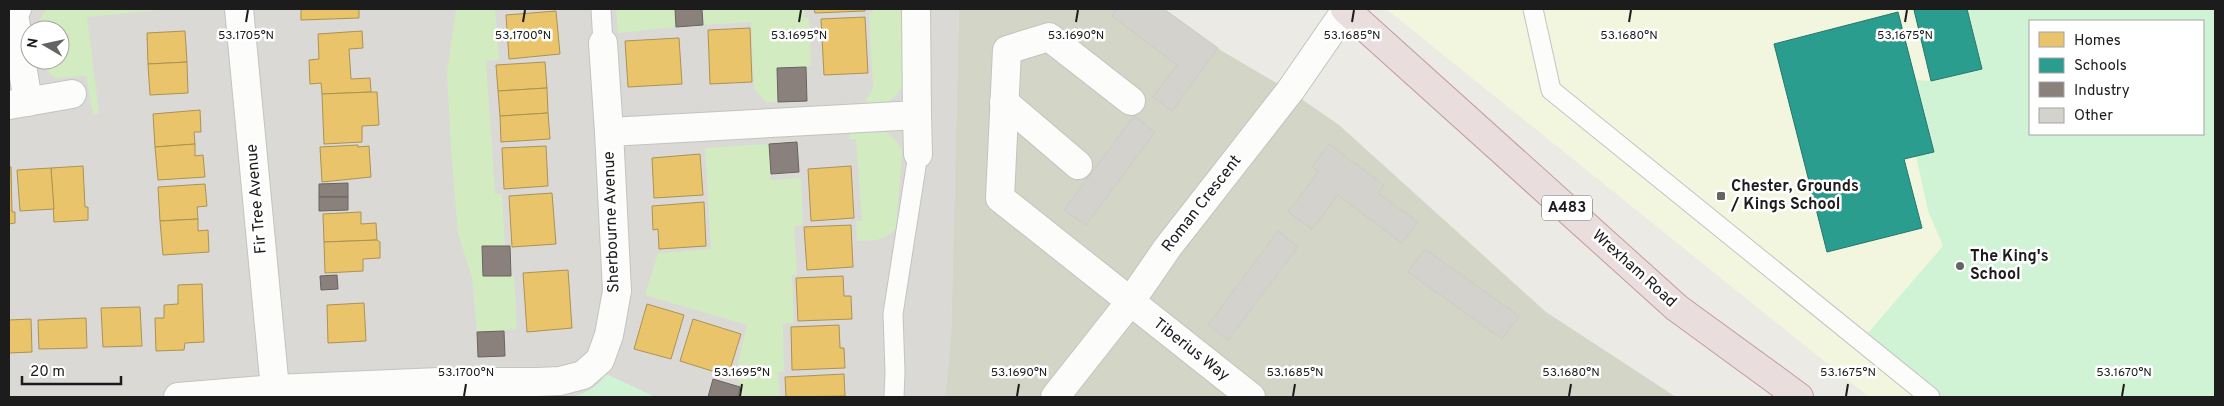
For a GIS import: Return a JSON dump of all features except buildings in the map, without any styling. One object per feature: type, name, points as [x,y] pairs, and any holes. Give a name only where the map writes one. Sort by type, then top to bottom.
[{"type":"highway","name":"Wrexham Road","points":[[1346,9],[1678,308],[1799,397]]},
{"type":"street","points":[[17,9],[14,14],[18,41],[18,104],[72,94]]},
{"type":"street","name":"Fir Tree Avenue","points":[[239,9],[275,389]]},
{"type":"street","points":[[916,9],[918,154]]},
{"type":"street","name":"Roman Crescent","points":[[1055,397],[1130,302],[1168,247],[1290,91],[1346,9]]},
{"type":"street","points":[[1078,165],[1004,102],[1007,50],[1049,37],[1131,101]]},
{"type":"street","name":"Sherbourne Avenue","points":[[178,397],[275,389],[439,382],[560,381],[583,375],[600,360],[609,335],[617,291],[603,43]]},
{"type":"street","name":"Tiberius Way","points":[[1004,102],[1000,198],[1251,397]]},
{"type":"street","name":"Sherbourne Avenue","points":[[609,132],[917,115]]},
{"type":"lane","name":"Sherbourne Avenue","points":[[601,9],[603,43]]},
{"type":"lane","points":[[1533,9],[1551,90],[1930,397]]},
{"type":"lane","points":[[894,397],[896,372],[893,314],[918,154]]},
{"type":"shaded area","points":[[9,9],[959,9],[951,338],[945,397],[9,397]]},
{"type":"shaded area","points":[[959,9],[1151,9],[1290,91],[1339,125],[1546,312],[1676,397],[945,397],[951,338]]},
{"type":"shaded area","name":"The King's School","points":[[1386,9],[2215,9],[2215,397],[1869,397]]},
{"type":"shaded area","points":[[1967,9],[2215,9],[2215,397],[1930,397],[1860,342],[1943,246],[1928,211],[1916,156],[1934,151],[1916,80],[1931,81],[1982,69]]},
{"type":"shaded area","points":[[606,374],[652,397],[571,397],[591,389]]},
{"type":"green space","points":[[46,9],[169,9],[87,17],[99,113],[93,115],[86,76],[55,78],[46,70],[70,70],[70,20],[40,20]]},
{"type":"green space","points":[[456,9],[495,9],[499,60],[486,61],[495,194],[502,194],[505,246],[483,276],[514,275],[517,329],[477,332],[472,277],[458,234],[447,73]]},
{"type":"green space","points":[[616,9],[675,9],[676,27],[618,33]]},
{"type":"green space","points":[[702,9],[804,9],[804,18],[809,18],[811,66],[777,68],[778,102],[766,102],[754,89],[751,22],[703,25]]},
{"type":"green space","points":[[873,9],[903,9],[903,86],[889,101],[870,107],[866,99],[873,87],[869,13],[873,12]]},
{"type":"green space","points":[[882,131],[895,139],[902,152],[896,228],[892,233],[883,238],[857,241],[856,221],[862,221],[856,139],[849,139],[851,133]]},
{"type":"green space","points":[[769,144],[771,180],[801,178],[803,225],[794,226],[797,275],[792,275],[794,323],[783,324],[784,371],[778,372],[780,397],[738,397],[739,380],[728,376],[735,375],[747,325],[645,295],[658,253],[711,249],[705,148]]},
{"type":"place","name":"Chester, Grounds / Kings School","points":[[1721,196]]},
{"type":"place","name":"The King's School","points":[[1960,266]]}]
